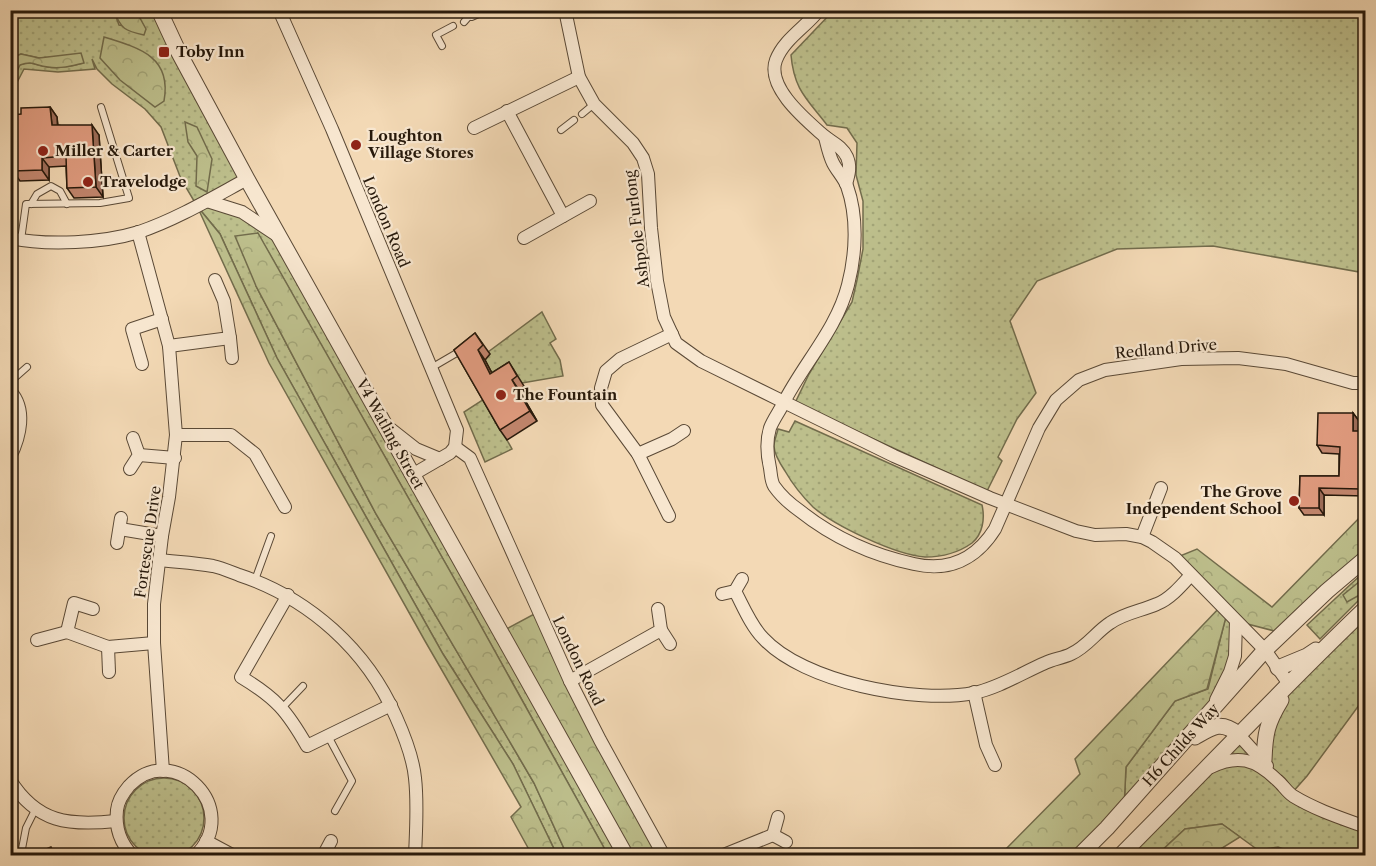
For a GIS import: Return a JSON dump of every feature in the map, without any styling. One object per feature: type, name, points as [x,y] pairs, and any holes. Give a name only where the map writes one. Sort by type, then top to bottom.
[{"type":"street","name":"V4 Watling Street","points":[[159,10],[177,51],[279,237],[626,855]]},
{"type":"street","name":"London Road","points":[[279,10],[332,129],[458,430],[455,447],[470,458],[570,681],[664,855]]},
{"type":"street","name":"Ashpole Furlong","points":[[566,10],[579,77],[594,104],[633,143],[648,174],[657,281],[664,317],[676,343],[701,361],[894,456],[1005,504],[1076,531],[1095,535],[1126,534],[1142,537],[1164,549],[1265,650],[1289,684]]},
{"type":"street","points":[[819,10],[781,51],[775,62],[775,68],[779,87],[786,98],[825,137],[835,142],[846,156],[850,172],[846,184],[852,203],[854,231],[848,284],[843,300],[829,329],[792,386],[770,427],[767,453],[772,484],[788,502],[813,522],[857,547],[890,559],[924,566],[951,564],[975,553],[986,542],[1005,504]]},
{"type":"street","points":[[474,128],[579,77]]},
{"type":"street","points":[[507,111],[562,216]]},
{"type":"street","points":[[16,239],[64,243],[138,232],[207,201],[247,179]]},
{"type":"street","points":[[207,201],[242,212],[279,237]]},
{"type":"street","points":[[524,237],[590,201]]},
{"type":"street","name":"Fortescue Drive","points":[[138,232],[169,346],[176,435],[175,458],[154,604],[154,644],[163,771]]},
{"type":"street","points":[[215,280],[224,301],[232,358]]},
{"type":"street","points":[[142,364],[132,329],[162,319]]},
{"type":"street","points":[[669,516],[638,454],[602,405],[600,388],[606,371],[620,359],[672,334]]},
{"type":"street","points":[[169,346],[230,338]]},
{"type":"street","name":"Redland Drive","points":[[1005,504],[1039,428],[1056,400],[1079,380],[1105,370],[1181,359],[1238,358],[1286,364],[1353,382],[1365,382]]},
{"type":"street","points":[[10,391],[14,394],[21,415],[20,427],[10,457]]},
{"type":"street","points":[[384,424],[416,449],[440,459]]},
{"type":"street","points":[[638,454],[684,431]]},
{"type":"street","points":[[176,435],[231,435],[255,454],[285,507]]},
{"type":"street","points":[[133,438],[139,455]]},
{"type":"street","points":[[412,475],[440,459],[455,447]]},
{"type":"street","points":[[139,455],[175,458]]},
{"type":"street","points":[[130,469],[139,455]]},
{"type":"street","points":[[1142,537],[1161,488]]},
{"type":"street","points":[[117,543],[120,524],[162,536]]},
{"type":"street","name":"H6 Childs Way","points":[[1078,855],[1107,828],[1265,650],[1365,558]]},
{"type":"street","points":[[159,560],[215,567],[255,580],[288,595],[321,619],[350,645],[372,673],[391,705],[406,741],[415,776],[417,816],[415,855]]},
{"type":"street","points":[[735,591],[761,637],[776,650],[808,667],[845,681],[884,691],[930,696],[974,693],[1070,655],[1110,623],[1126,614],[1159,604],[1191,575]]},
{"type":"street","points":[[722,594],[735,591],[742,579]]},
{"type":"street","points":[[288,595],[241,677],[268,693],[282,708],[308,746],[391,705]]},
{"type":"street","points":[[67,632],[74,603],[93,609]]},
{"type":"street","points":[[1120,855],[1289,684],[1309,658],[1365,608]]},
{"type":"street","points":[[658,609],[661,630],[670,645]]},
{"type":"street","points":[[1210,713],[1230,672],[1235,656],[1236,621]]},
{"type":"street","points":[[570,681],[661,630]]},
{"type":"street","points":[[37,640],[67,632],[108,647],[154,644]]},
{"type":"street","points":[[108,647],[109,672]]},
{"type":"street","points":[[1278,668],[1309,658]]},
{"type":"street","points":[[1264,760],[1264,741],[1268,722],[1289,684]]},
{"type":"street","points":[[974,693],[986,745],[995,765]]},
{"type":"street","points":[[1180,747],[1209,728],[1230,727],[1264,760],[1276,779]]},
{"type":"street","points":[[1207,769],[1223,761],[1239,759],[1256,764],[1276,779],[1291,795],[1317,809],[1365,827]]},
{"type":"street","points":[[133,855],[126,849],[119,836],[116,821],[117,806],[123,792],[134,781],[148,773],[163,771],[179,773],[194,781],[205,794],[211,809],[212,826],[206,842],[195,855]]},
{"type":"street","points":[[10,780],[35,810],[57,819],[79,824],[116,821]]},
{"type":"street","points":[[773,835],[778,817]]},
{"type":"street","points":[[721,855],[773,835],[786,842]]},
{"type":"street","points":[[206,842],[234,855]]},
{"type":"street","points":[[323,855],[331,842]]},
{"type":"lane","points":[[442,46],[436,34],[453,26]]},
{"type":"lane","points":[[582,114],[594,104]]},
{"type":"lane","points":[[16,239],[26,204],[100,203],[129,198],[101,107]]},
{"type":"lane","points":[[561,130],[574,120]]},
{"type":"lane","points":[[31,204],[37,194],[51,186],[60,192],[67,204]]},
{"type":"lane","points":[[431,369],[455,354]]},
{"type":"lane","points":[[10,382],[27,367]]},
{"type":"lane","points":[[255,580],[271,536]]},
{"type":"lane","points":[[282,708],[303,686]]},
{"type":"lane","points":[[328,736],[352,781],[335,811]]},
{"type":"lane","points":[[21,854],[26,828],[35,810]]},
{"type":"green space","points":[[10,11],[114,11],[119,25],[145,29],[136,11],[159,11],[247,179],[208,201],[279,237],[626,855],[608,855],[472,610],[258,234],[256,286],[376,514],[534,783],[567,855],[557,855],[513,764],[443,654],[277,358],[220,234],[197,206],[181,179],[161,127],[145,109],[112,84],[97,69],[92,59],[95,69],[58,72],[24,69],[11,94],[11,84],[19,65],[31,63],[57,68],[83,63],[58,57],[39,58],[21,54],[11,58]]},
{"type":"green space","points":[[114,11],[136,11],[146,29],[144,35],[124,28]]},
{"type":"green space","points":[[833,11],[1365,11],[1365,273],[1213,246],[1117,249],[1037,281],[1010,321],[1036,393],[1017,419],[998,457],[1002,461],[987,491],[795,403],[809,374],[852,302],[863,249],[863,201],[856,175],[857,143],[847,128],[827,125],[808,101],[798,86],[791,55]]},
{"type":"green space","points":[[104,37],[141,50],[158,64],[165,86],[164,101],[155,107],[120,80],[100,58]]},
{"type":"green space","points":[[81,53],[84,63],[70,66],[52,68],[28,63],[20,65],[11,84],[11,58],[21,54],[39,58]]},
{"type":"green space","points":[[185,122],[197,127],[212,159],[207,192],[196,186],[197,156],[188,142]]},
{"type":"green space","points":[[197,206],[220,234],[277,358],[443,654],[513,764],[557,855],[532,855],[511,817],[521,807],[269,363]]},
{"type":"green space","points":[[258,233],[608,855],[567,855],[534,783],[376,514],[256,286],[235,236]]},
{"type":"green space","points":[[542,312],[556,339],[550,343],[560,360],[563,376],[522,383],[497,383],[485,360],[490,354],[488,352]]},
{"type":"green space","points":[[484,399],[512,449],[485,462],[464,412]]},
{"type":"green space","points":[[795,421],[982,505],[983,520],[979,535],[972,543],[955,552],[925,557],[898,551],[866,538],[823,515],[805,499],[776,456],[774,442],[778,429],[789,432]]},
{"type":"green space","points":[[1365,512],[1365,558],[1282,633],[1236,621],[1227,613],[1207,689],[1175,701],[1126,767],[1124,809],[1079,855],[999,856],[1080,774],[1075,759],[1221,606],[1175,558],[1197,549],[1272,607]]},
{"type":"green space","points":[[1365,571],[1365,594],[1320,639],[1307,625]]},
{"type":"green space","points":[[1365,577],[1365,592],[1347,602],[1343,595]]},
{"type":"green space","points":[[1365,608],[1365,697],[1307,776],[1291,794],[1365,827],[1365,855],[1300,855],[1278,847],[1258,850],[1222,824],[1185,829],[1157,855],[1119,856],[1238,734],[1263,760],[1289,684]]},
{"type":"green space","points":[[538,612],[664,855],[626,855],[501,632]]},
{"type":"green space","points":[[1227,612],[1236,621],[1235,656],[1210,713],[1124,809],[1126,767],[1175,701],[1208,689]]},
{"type":"green space","points":[[164,778],[179,781],[192,790],[201,803],[204,818],[201,833],[192,846],[179,855],[164,858],[149,855],[136,846],[127,833],[124,818],[127,803],[136,790],[149,781]]},
{"type":"green space","points":[[1222,824],[1240,837],[1211,855],[1157,855],[1185,829]]},
{"type":"building","points":[[50,107],[52,125],[92,125],[96,187],[67,188],[66,156],[42,158],[42,170],[13,171],[10,115],[21,114],[21,108]]},
{"type":"building","name":"The Fountain","points":[[475,333],[483,345],[478,350],[490,374],[509,362],[517,376],[512,380],[530,411],[500,430],[454,350]]},
{"type":"building","points":[[1318,413],[1353,413],[1353,431],[1365,431],[1361,489],[1319,488],[1319,508],[1299,508],[1300,476],[1339,476],[1340,447],[1317,445]]},
{"type":"building","points":[[51,847],[55,855],[32,855]]},
{"type":"place","name":"Toby Inn","points":[[164,52]]},
{"type":"place","name":"Loughton Village Stores","points":[[356,145]]},
{"type":"place","name":"Miller & Carter","points":[[43,151]]},
{"type":"place","name":"Travelodge","points":[[88,182]]},
{"type":"place","name":"The Fountain","points":[[501,395]]},
{"type":"place","name":"The Grove Independent School","points":[[1294,501]]}]
